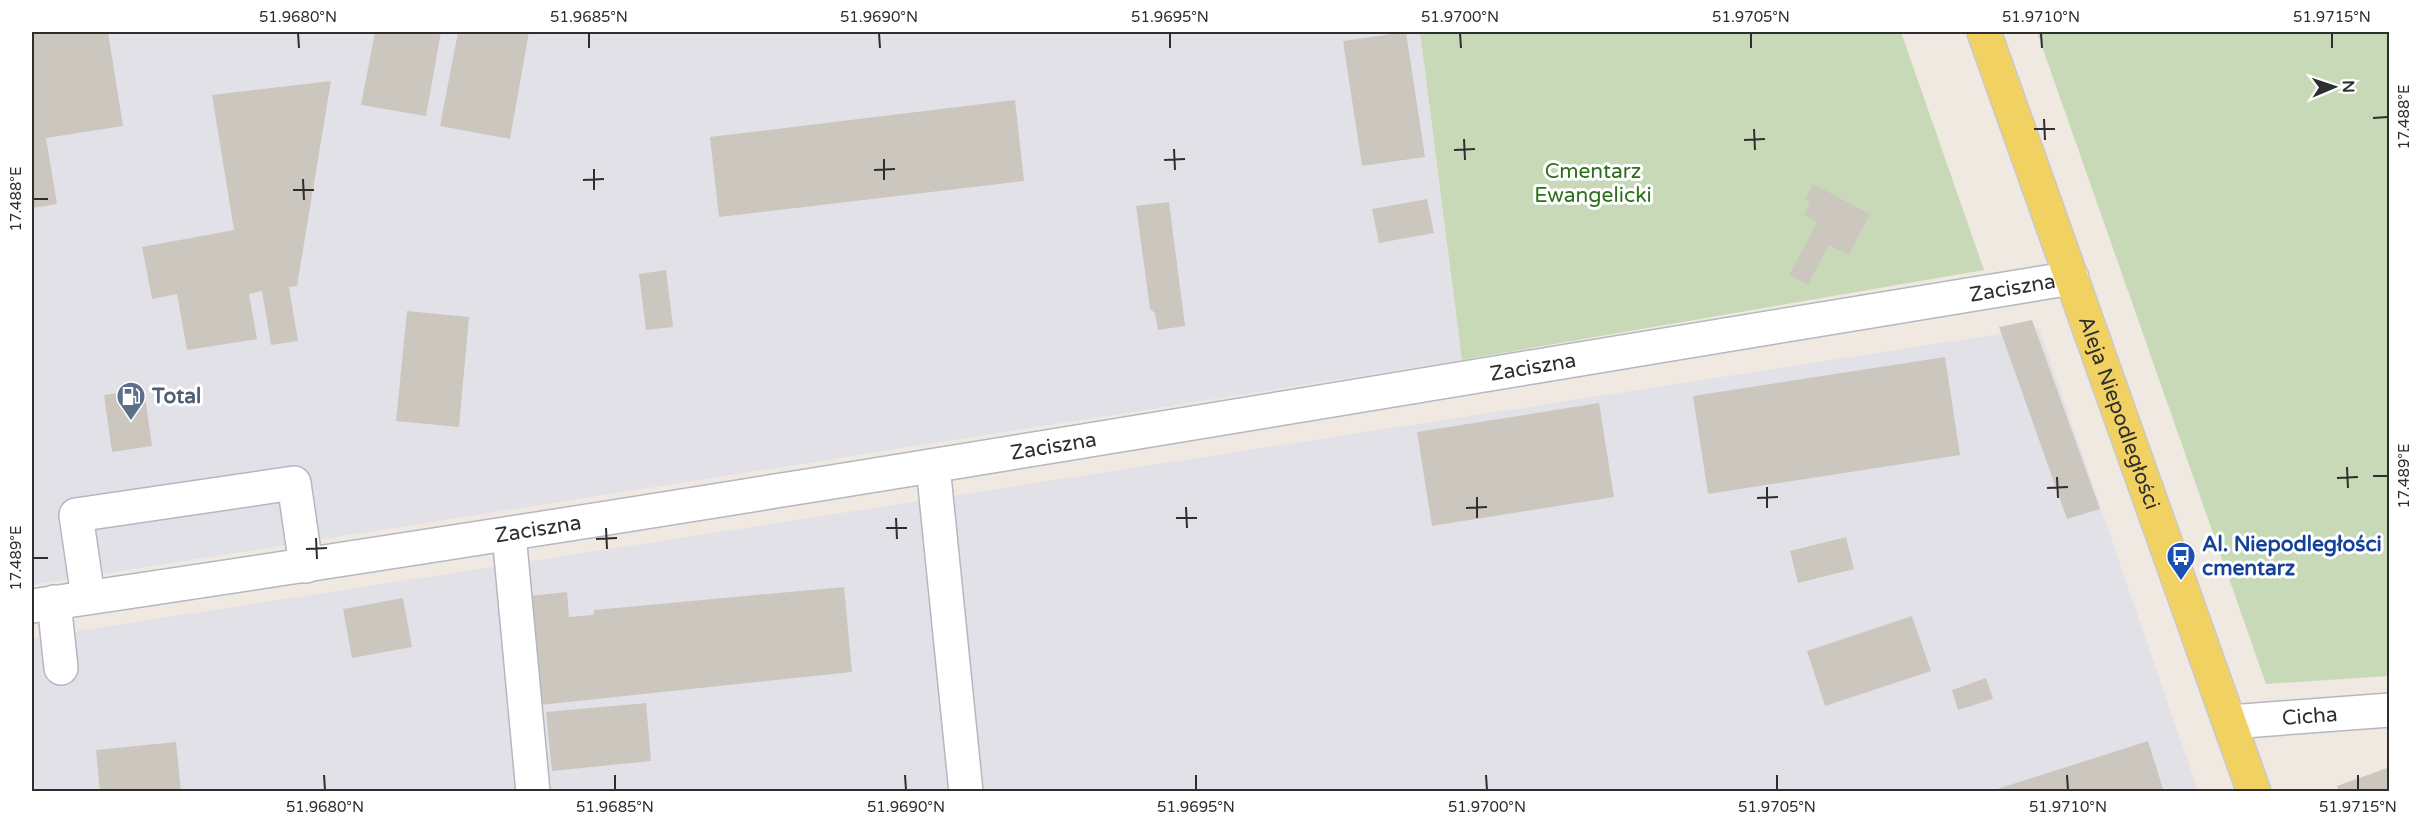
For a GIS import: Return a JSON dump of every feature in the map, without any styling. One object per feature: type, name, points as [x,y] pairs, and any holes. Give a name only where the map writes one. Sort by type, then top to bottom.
[{"type":"main road","name":"Aleja Niepodległości","points":[[1984,32],[2254,792]]},
{"type":"street","name":"Zaciszna","points":[[43,604],[306,566],[933,466],[2072,278]]},
{"type":"street","points":[[933,466],[966,792]]},
{"type":"street","points":[[88,597],[76,515],[294,483],[306,566]]},
{"type":"street","points":[[509,534],[533,792]]},
{"type":"street","points":[[43,604],[61,668]]},
{"type":"street","name":"Cicha","points":[[2230,722],[2390,710]]},
{"type":"shaded area","points":[[32,32],[1420,32],[1462,360],[32,585]]},
{"type":"shaded area","points":[[2039,328],[2198,791],[32,792],[32,638]]},
{"type":"green space","name":"Cmentarz Ewangelicki","points":[[1420,32],[1901,32],[1984,270],[1462,360]]},
{"type":"green space","points":[[2037,32],[2389,32],[2389,676],[2266,684]]},
{"type":"building","points":[[32,32],[108,32],[123,126],[46,138],[57,204],[32,208]]},
{"type":"building","points":[[375,32],[441,32],[426,116],[361,105]]},
{"type":"building","points":[[458,32],[529,32],[510,139],[440,126]]},
{"type":"building","points":[[1406,32],[1425,157],[1362,166],[1343,41]]},
{"type":"building","points":[[331,81],[297,286],[289,287],[298,341],[271,345],[262,291],[249,294],[257,339],[187,350],[177,294],[152,299],[142,247],[234,230],[212,95]]},
{"type":"building","points":[[1015,100],[1024,181],[719,217],[710,137]]},
{"type":"building","points":[[1813,184],[1870,214],[1849,255],[1829,245],[1808,285],[1789,275],[1817,222],[1804,215],[1810,202],[1805,199]]},
{"type":"building","points":[[1427,199],[1434,233],[1379,243],[1372,209]]},
{"type":"building","points":[[1169,202],[1185,326],[1158,330],[1155,313],[1150,309],[1136,206]]},
{"type":"building","points":[[666,270],[673,327],[646,330],[639,274]]},
{"type":"building","points":[[407,311],[469,317],[459,427],[396,421]]},
{"type":"building","points":[[2032,320],[2100,509],[2067,519],[1999,327]]},
{"type":"building","points":[[1945,357],[1960,455],[1708,494],[1693,396]]},
{"type":"building","points":[[144,389],[152,446],[112,452],[104,395]]},
{"type":"building","points":[[1599,403],[1614,497],[1432,526],[1417,432]]},
{"type":"building","points":[[1846,537],[1854,569],[1798,583],[1790,551]]},
{"type":"building","points":[[844,587],[852,672],[540,705],[529,596],[567,592],[569,617],[593,615],[594,610]]},
{"type":"building","points":[[403,598],[412,647],[352,658],[343,609]]},
{"type":"building","points":[[1912,616],[1931,671],[1825,706],[1807,651]]},
{"type":"building","points":[[1986,678],[1993,699],[1958,710],[1952,690]]},
{"type":"building","points":[[646,703],[651,761],[552,771],[546,712]]},
{"type":"building","points":[[2148,741],[2164,792],[1991,792],[1991,791]]},
{"type":"building","points":[[176,742],[181,792],[100,792],[96,750]]},
{"type":"building","points":[[2390,767],[2390,792],[2339,792],[2337,786]]},
{"type":"place","name":"Total","points":[[131,422]]},
{"type":"place","name":"Al. Niepodległości cmentarz","points":[[2181,582]]}]
